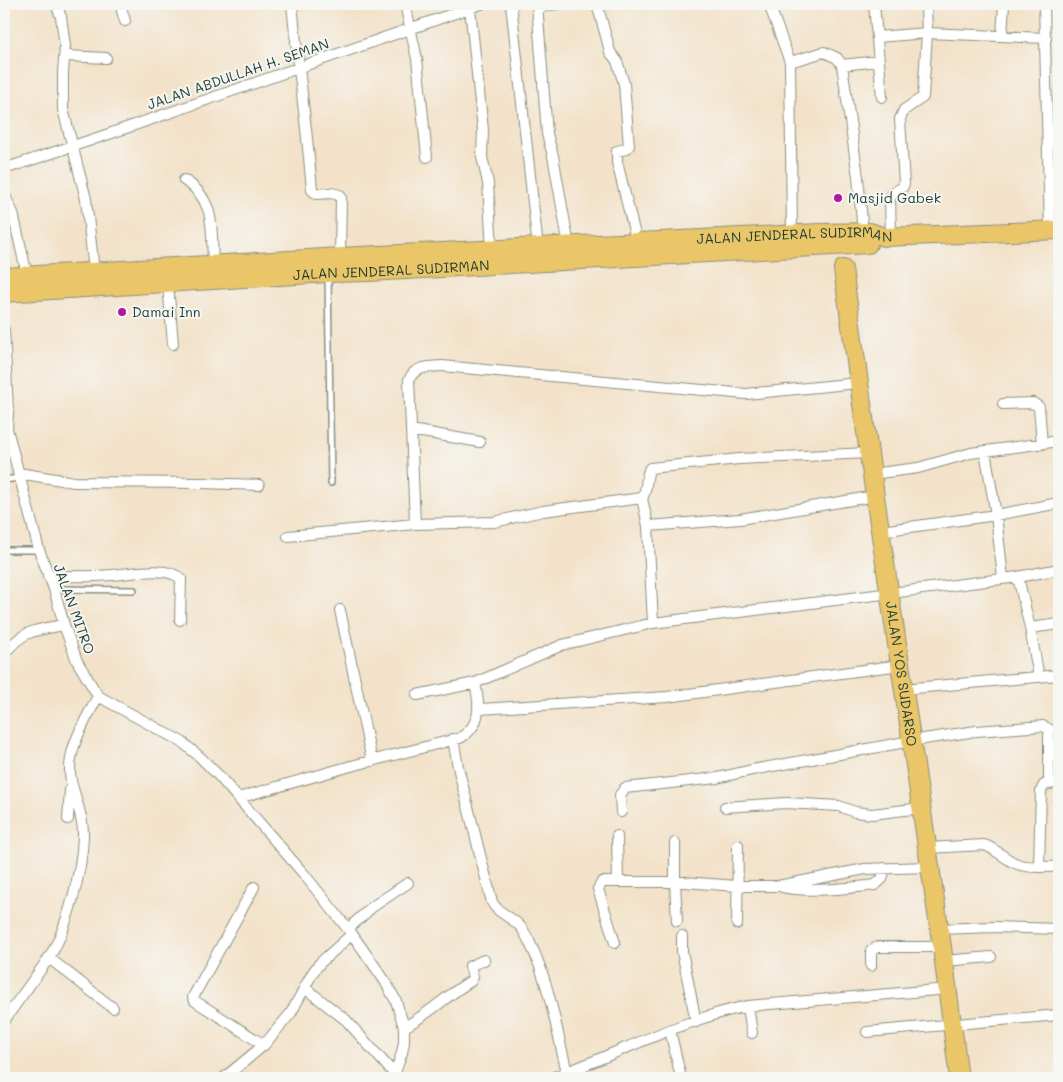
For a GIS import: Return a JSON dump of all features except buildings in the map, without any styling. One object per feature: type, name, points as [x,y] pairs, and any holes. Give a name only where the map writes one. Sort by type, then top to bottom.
[{"type":"highway","points":[[888,237],[1055,230]]},
{"type":"highway","name":"JALAN JENDERAL SUDIRMAN","points":[[4,292],[168,284],[328,273],[492,250],[792,234],[870,232],[888,237]]},
{"type":"highway","name":"JALAN JENDERAL SUDIRMAN","points":[[4,277],[340,257],[404,262],[871,244],[888,237]]},
{"type":"highway","name":"JALAN YOS SUDARSO","points":[[843,269],[874,496],[942,946],[959,1078]]},
{"type":"street","points":[[56,4],[61,18],[66,56],[63,72],[63,109],[86,199],[94,271]]},
{"type":"street","points":[[120,4],[125,21]]},
{"type":"street","points":[[292,4],[312,190],[317,194],[337,193],[340,195],[340,257]]},
{"type":"street","points":[[405,4],[417,59],[428,156]]},
{"type":"street","name":"JALAN ABDULLAH H. SEMAN","points":[[4,169],[481,4]]},
{"type":"street","points":[[511,4],[538,248]]},
{"type":"street","points":[[556,4],[537,6],[547,134],[553,156],[569,246]]},
{"type":"street","points":[[597,4],[610,52],[616,61],[624,84],[629,146],[626,149],[617,151],[617,162],[637,243]]},
{"type":"street","points":[[769,4],[790,62],[792,234]]},
{"type":"street","points":[[874,4],[882,97]]},
{"type":"street","points":[[888,237],[890,198],[904,184],[900,119],[904,110],[923,97],[927,33],[926,4]]},
{"type":"street","points":[[1002,36],[1004,4]]},
{"type":"street","points":[[1044,4],[1055,230]]},
{"type":"street","points":[[470,8],[483,130],[482,157],[488,183],[492,250]]},
{"type":"street","points":[[877,37],[927,33],[1046,38]]},
{"type":"street","points":[[790,62],[824,52],[837,58],[842,65],[858,177],[863,232]]},
{"type":"street","points":[[66,56],[106,58]]},
{"type":"street","points":[[842,65],[879,61]]},
{"type":"street","points":[[184,180],[194,186],[202,196],[208,209],[211,224],[212,265]]},
{"type":"street","points":[[4,194],[13,213],[27,275]]},
{"type":"street","points":[[168,284],[173,344]]},
{"type":"street","name":"JALAN MITRO","points":[[4,330],[8,411],[5,429],[39,550],[54,589],[64,626],[77,661],[98,696]]},
{"type":"street","points":[[415,524],[409,380],[412,373],[423,368],[442,366],[746,394],[858,383]]},
{"type":"street","points":[[1003,404],[1032,403],[1039,407],[1042,444]]},
{"type":"street","points":[[410,430],[480,442]]},
{"type":"street","points":[[872,474],[918,468],[958,455],[1059,441]]},
{"type":"street","points":[[985,451],[996,515],[1003,578]]},
{"type":"street","points":[[654,624],[648,526],[642,498],[645,493],[649,470],[652,467],[739,459],[869,453]]},
{"type":"street","points":[[18,476],[74,482],[259,485]]},
{"type":"street","points":[[648,526],[740,520],[874,496]]},
{"type":"street","points":[[288,536],[415,524],[494,522],[544,511],[642,498]]},
{"type":"street","points":[[880,531],[996,515],[1059,503]]},
{"type":"street","points":[[418,695],[476,683],[562,645],[654,624],[890,592],[1018,577],[1059,568]]},
{"type":"street","points":[[48,576],[112,576],[148,571],[175,575],[181,579],[180,620]]},
{"type":"street","points":[[1018,577],[1039,677]]},
{"type":"street","points":[[340,610],[372,761]]},
{"type":"street","points":[[1030,628],[1059,624]]},
{"type":"street","points":[[4,654],[18,639],[28,632],[64,626]]},
{"type":"street","points":[[480,709],[667,697],[900,665]]},
{"type":"street","points":[[903,689],[1059,676]]},
{"type":"street","points":[[238,798],[464,736],[473,726],[480,709],[476,683]]},
{"type":"street","points":[[68,819],[70,762],[76,739],[98,696],[182,742],[220,778],[303,873],[350,931],[386,981],[396,1001],[404,1027],[404,1042],[396,1077]]},
{"type":"street","points":[[621,812],[620,795],[625,788],[717,778],[976,730],[1047,726],[1054,782],[1044,785],[1040,798],[1039,866]]},
{"type":"street","points":[[453,739],[458,767],[492,902],[496,908],[519,924],[533,951],[542,973],[567,1072]]},
{"type":"street","points":[[4,1021],[50,955],[72,904],[83,836],[83,825],[70,779]]},
{"type":"street","points":[[725,807],[786,803],[839,806],[854,812],[872,814],[921,808]]},
{"type":"street","points":[[618,836],[618,882]]},
{"type":"street","points":[[675,843],[677,921]]},
{"type":"street","points":[[737,924],[738,845]]},
{"type":"street","points":[[927,848],[984,845],[1016,864],[1059,867]]},
{"type":"street","points":[[615,943],[598,889],[602,882],[675,882],[737,886],[778,886],[865,869],[930,867]]},
{"type":"street","points":[[778,886],[795,890],[875,885],[882,879],[885,868]]},
{"type":"street","points":[[224,1078],[264,1045],[291,1013],[320,963],[372,907],[408,883]]},
{"type":"street","points":[[254,888],[193,997],[195,1001],[264,1045]]},
{"type":"street","points":[[942,946],[994,927],[1059,929]]},
{"type":"street","points":[[682,936],[682,951],[696,1022]]},
{"type":"street","points":[[871,966],[871,951],[877,947],[942,946],[991,957]]},
{"type":"street","points":[[50,955],[113,1008]]},
{"type":"street","points":[[404,1027],[427,1014],[454,991],[471,981],[473,977],[470,966],[484,960]]},
{"type":"street","points":[[305,988],[346,1020],[396,1077]]},
{"type":"street","points":[[551,1078],[670,1030],[725,1011],[748,1006],[948,989]]},
{"type":"street","points":[[748,1006],[752,1034]]},
{"type":"street","points":[[867,1032],[1059,1016]]},
{"type":"street","points":[[670,1030],[681,1078]]},
{"type":"lane","points":[[328,273],[331,483]]},
{"type":"lane","points":[[4,480],[18,476]]},
{"type":"lane","points":[[4,550],[39,550]]},
{"type":"lane","points":[[54,589],[134,590]]},
{"type":"place","name":"Masjid Gabek","points":[[838,198]]},
{"type":"place","name":"Damai Inn","points":[[122,312]]}]
